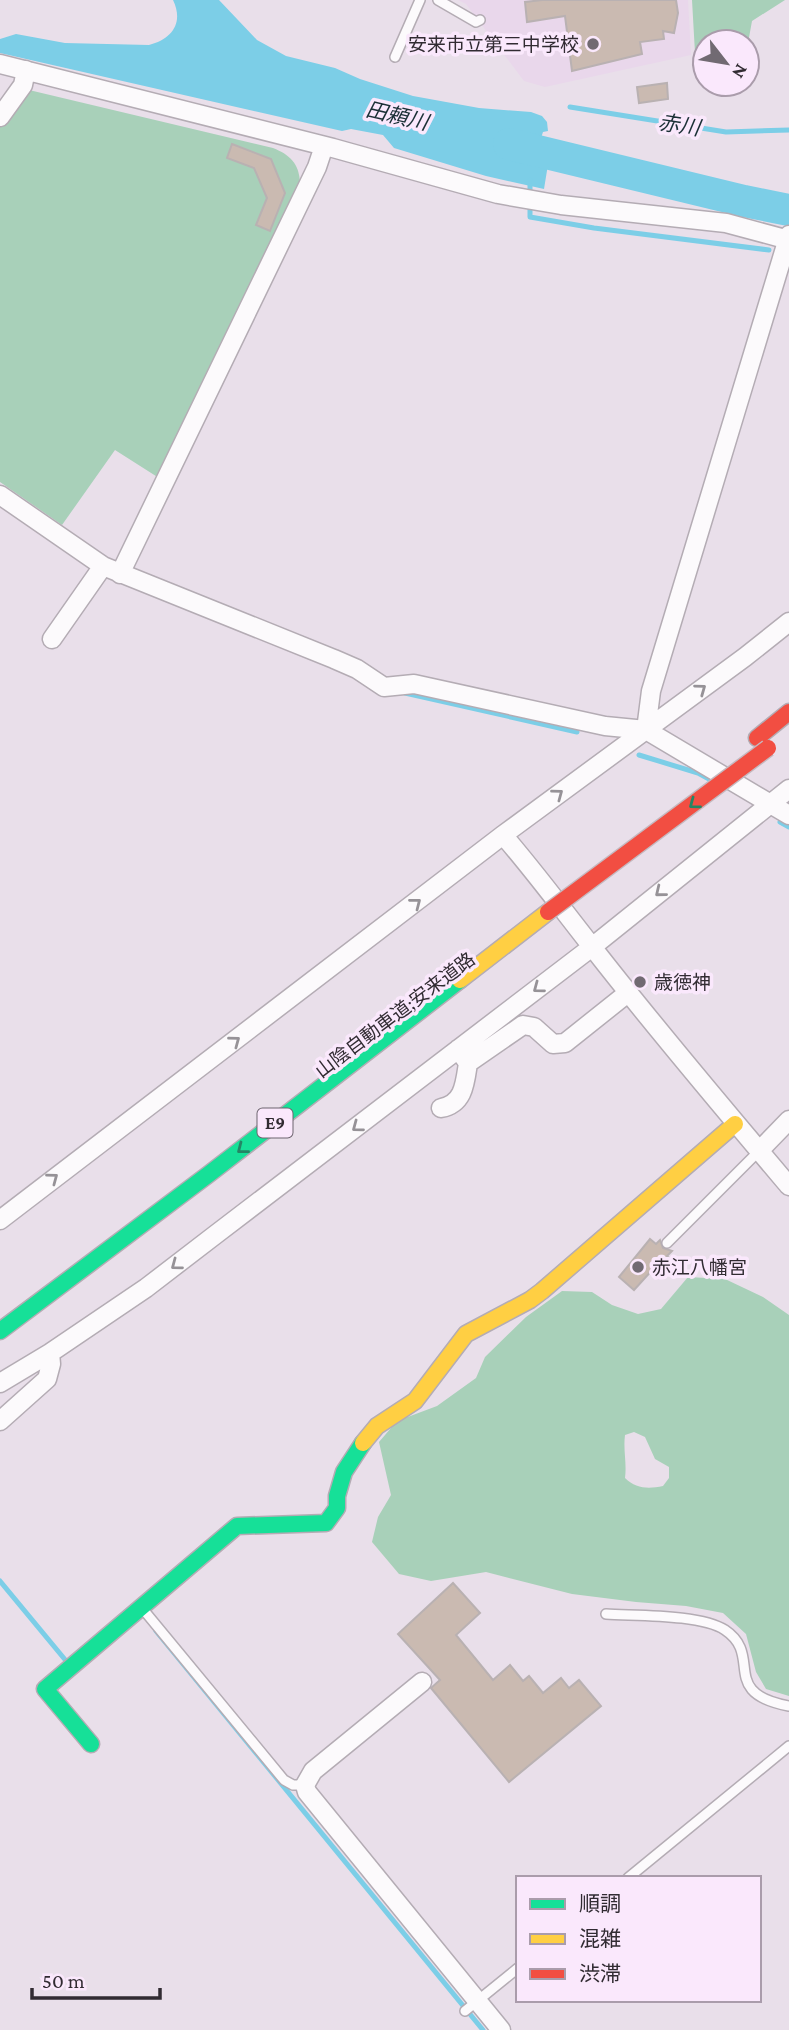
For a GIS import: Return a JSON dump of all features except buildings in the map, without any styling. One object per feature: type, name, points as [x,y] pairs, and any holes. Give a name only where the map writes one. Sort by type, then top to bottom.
[{"type":"main road","name":"山陰自動車道;安来道路","points":[[0,1317],[762,743],[789,712]]},
{"type":"main road","name":"山陰自動車道;安来道路","points":[[762,743],[789,732]]},
{"type":"main road","name":"山陰自動車道;安来道路","points":[[0,1331],[220,1166],[545,908]]},
{"type":"main road","points":[[91,1744],[46,1689],[237,1526],[326,1523],[337,1508],[337,1496],[344,1472],[353,1455],[377,1426],[415,1401],[466,1334],[542,1291],[735,1124]]},
{"type":"street","points":[[0,64],[324,146],[498,194],[561,205],[726,223],[789,238],[652,691],[646,730]]},
{"type":"street","points":[[0,117],[23,85],[26,70]]},
{"type":"street","points":[[120,574],[317,167],[324,146]]},
{"type":"street","points":[[0,495],[103,566],[334,659],[357,669],[384,687],[414,684],[605,726],[646,730],[789,815]]},
{"type":"street","points":[[52,639],[103,566]]},
{"type":"street","points":[[0,1220],[503,835],[789,622]]},
{"type":"street","points":[[0,1383],[50,1353],[146,1288],[463,1056],[592,947],[789,789]]},
{"type":"street","points":[[503,835],[540,877],[592,947],[735,1124],[789,1186]]},
{"type":"street","points":[[463,1056],[523,1025],[534,1027],[554,1044],[565,1043],[629,992]]},
{"type":"street","points":[[441,1108],[455,1104],[459,1099],[463,1056]]},
{"type":"street","points":[[759,1151],[789,1120]]},
{"type":"street","points":[[0,1421],[47,1379],[51,1364],[50,1353]]},
{"type":"street","points":[[422,1682],[313,1771],[305,1785],[311,1799],[470,2007],[501,2030]]},
{"type":"lane","points":[[395,57],[420,0]]},
{"type":"lane","points":[[438,0],[476,22],[480,20]]},
{"type":"lane","points":[[667,1243],[759,1151]]},
{"type":"lane","points":[[141,1607],[284,1780],[289,1784],[305,1785]]},
{"type":"lane","points":[[606,1614],[685,1619],[723,1628],[737,1643],[750,1689],[766,1701],[789,1706]]},
{"type":"lane","points":[[630,1876],[789,1746]]},
{"type":"lane","points":[[470,2007],[516,1970]]},
{"type":"shaded area","name":"安来市立第三中学校","points":[[458,0],[688,0],[691,55],[545,87],[524,81],[466,4]]},
{"type":"green space","points":[[692,0],[785,0],[752,21],[751,28],[694,28]]},
{"type":"green space","points":[[29,90],[273,148],[292,161],[298,170],[300,183],[159,478],[115,450],[62,525],[0,482],[0,127]]},
{"type":"green space","points":[[688,1277],[725,1279],[763,1297],[789,1315],[789,1696],[766,1689],[756,1672],[746,1634],[723,1613],[686,1606],[572,1594],[486,1572],[431,1581],[399,1574],[372,1542],[378,1517],[391,1495],[379,1442],[397,1421],[437,1406],[476,1378],[485,1357],[526,1317],[562,1291],[592,1292],[612,1305],[638,1314],[661,1309]],"holes":[[[634,1432],[645,1437],[655,1459],[669,1467],[669,1478],[663,1486],[643,1487],[625,1478],[625,1435]]]},
{"type":"water","points":[[173,0],[219,0],[257,40],[286,56],[335,68],[413,96],[479,108],[531,112],[542,116],[547,122],[548,131],[543,132],[541,138],[552,140],[544,189],[486,176],[394,148],[383,135],[351,129],[342,131],[0,53],[0,39],[16,34],[65,43],[149,45],[164,39],[174,29],[177,16]]},
{"type":"waterway","name":"赤川","points":[[570,107],[726,132],[789,130]]},
{"type":"waterway","name":"田頼川","points":[[509,144],[789,210]]},
{"type":"waterway","points":[[530,180],[530,217],[594,228],[769,250]]},
{"type":"waterway","points":[[405,693],[577,732]]},
{"type":"waterway","points":[[639,755],[698,773],[709,779]]},
{"type":"waterway","points":[[780,822],[789,827]]},
{"type":"waterway","points":[[0,1581],[67,1662]]},
{"type":"waterway","points":[[156,1631],[483,2030]]},
{"type":"traffic: fast","points":[[0,1331],[460,980]]},
{"type":"traffic: fast","points":[[91,1744],[45,1689],[237,1526],[326,1523],[337,1508],[337,1496],[344,1472],[363,1443]]},
{"type":"traffic: slow","points":[[460,980],[548,912]]},
{"type":"traffic: slow","points":[[363,1443],[377,1426],[415,1401],[466,1334],[542,1291],[735,1124]]},
{"type":"traffic: jam","points":[[757,738],[789,712]]},
{"type":"traffic: jam","points":[[548,912],[768,748]]},
{"type":"place","name":"安来市立第三中学校","points":[[593,44]]},
{"type":"place","name":"歳徳神","points":[[640,982]]},
{"type":"place","name":"赤江八幡宮","points":[[638,1267]]}]
